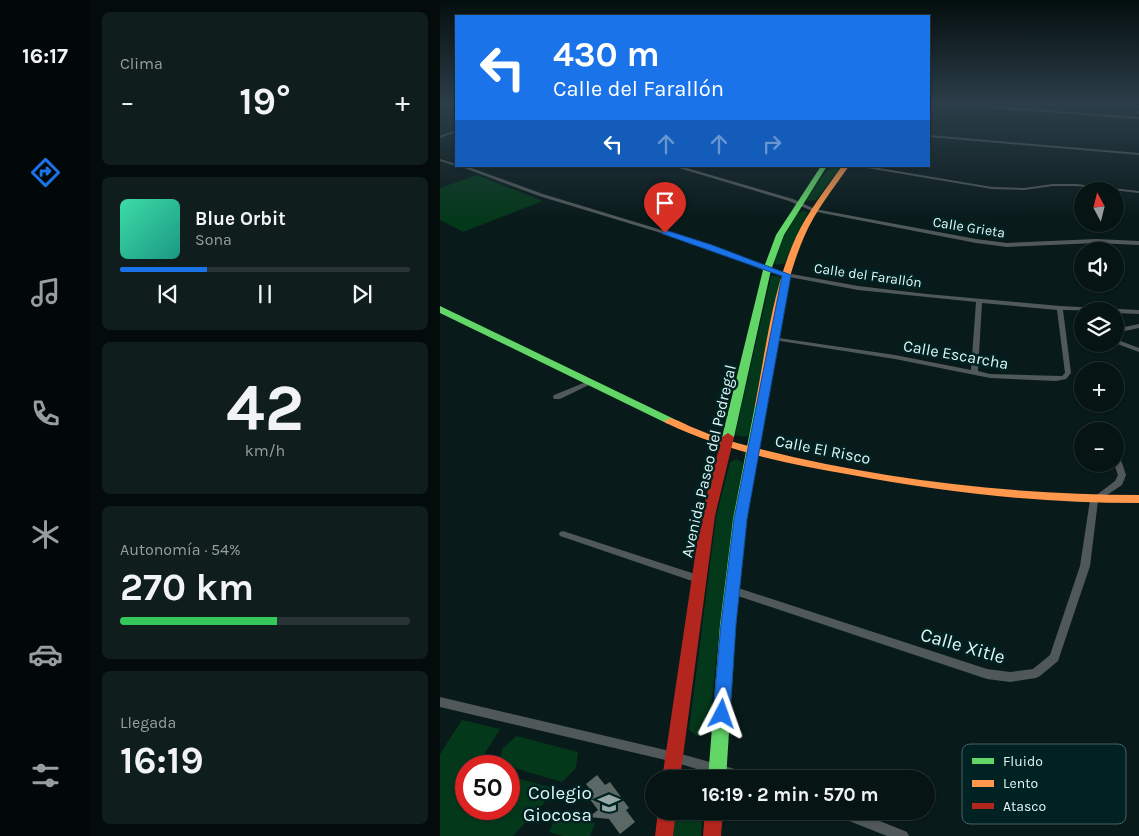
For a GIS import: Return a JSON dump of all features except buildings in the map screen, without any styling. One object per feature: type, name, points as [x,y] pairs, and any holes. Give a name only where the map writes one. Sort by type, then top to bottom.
[{"type":"main road","name":"Avenida Paseo del Pedregal","points":[[672,770],[708,516],[727,444],[766,270],[780,235],[823,167]]},
{"type":"main road","points":[[717,770],[732,590],[740,519],[786,275],[800,237],[814,210],[845,167]]},
{"type":"main road","name":"Calle El Risco","points":[[440,309],[677,425],[753,452],[944,488],[992,495],[1094,500],[1139,499]]},
{"type":"main road","points":[[664,836],[666,820]]},
{"type":"main road","points":[[712,836],[713,820]]},
{"type":"street","points":[[999,142],[1139,154]]},
{"type":"street","points":[[440,160],[455,165]]},
{"type":"street","name":"Calle del Farallón","points":[[465,167],[541,195],[709,246],[766,270],[786,275],[858,288],[1060,308],[1139,312]]},
{"type":"street","name":"Calle Grieta","points":[[677,167],[814,210],[976,241],[1007,245],[1096,241],[1139,243]]},
{"type":"street","points":[[863,167],[992,188],[1024,190],[1053,185],[1076,185],[1139,192]]},
{"type":"street","points":[[974,373],[979,300]]},
{"type":"street","name":"Calle Escarcha","points":[[774,338],[895,357],[1006,378],[1064,378],[1068,373],[1060,308]]},
{"type":"street","points":[[1124,329],[1139,326]]},
{"type":"street","points":[[1124,344],[1139,350]]},
{"type":"street","points":[[557,397],[591,382]]},
{"type":"street","points":[[1094,500],[1120,483],[1121,472]]},
{"type":"street","name":"Calle Xitle","points":[[732,590],[987,674],[1010,677],[1036,672],[1054,658],[1085,566],[1094,500]]},
{"type":"street","points":[[563,534],[698,579]]},
{"type":"street","points":[[440,702],[674,757],[709,770]]},
{"type":"street","points":[[861,820],[903,836]]},
{"type":"green space","points":[[834,167],[839,169],[816,200],[807,201],[827,170]]},
{"type":"green space","points":[[477,175],[543,201],[463,232],[440,220],[440,188]]},
{"type":"green space","points":[[808,212],[785,263],[777,265],[774,263],[784,237],[798,213]]},
{"type":"green space","points":[[771,276],[779,276],[782,281],[749,433],[747,437],[735,435]]},
{"type":"green space","points":[[737,459],[743,463],[727,563],[709,731],[697,736],[689,730],[716,517],[730,462]]},
{"type":"green space","points":[[462,720],[500,729],[484,755],[455,755],[455,820],[520,820],[520,779],[557,789],[513,836],[440,836],[440,754]]},
{"type":"green space","points":[[516,736],[578,752],[576,768],[562,782],[520,770],[520,755],[501,755],[502,749]]},
{"type":"green space","points":[[558,814],[595,823],[590,836],[563,836],[549,832]]},
{"type":"green space","points":[[675,820],[702,820],[701,836],[673,836]]},
{"type":"traffic: fast","points":[[728,437],[767,270],[780,235],[823,167]]},
{"type":"traffic: fast","points":[[440,309],[670,421]]},
{"type":"traffic: fast","points":[[718,770],[728,624],[740,519],[761,405]]},
{"type":"traffic: slow","points":[[761,405],[780,299],[792,257],[810,218],[845,167]]},
{"type":"traffic: slow","points":[[670,421],[709,438],[750,450],[871,475],[947,487],[1024,495],[1062,498],[1139,499]]},
{"type":"traffic: jam","points":[[672,770],[708,516],[728,437]]},
{"type":"traffic: jam","points":[[664,836],[666,820]]},
{"type":"traffic: jam","points":[[712,836],[713,820]]},
{"type":"place","name":"Colegio Giocosa","points":[[609,803]]},
{"type":"route","points":[[665,233],[709,246],[766,270],[786,275],[740,519],[728,624],[722,714]]}]
